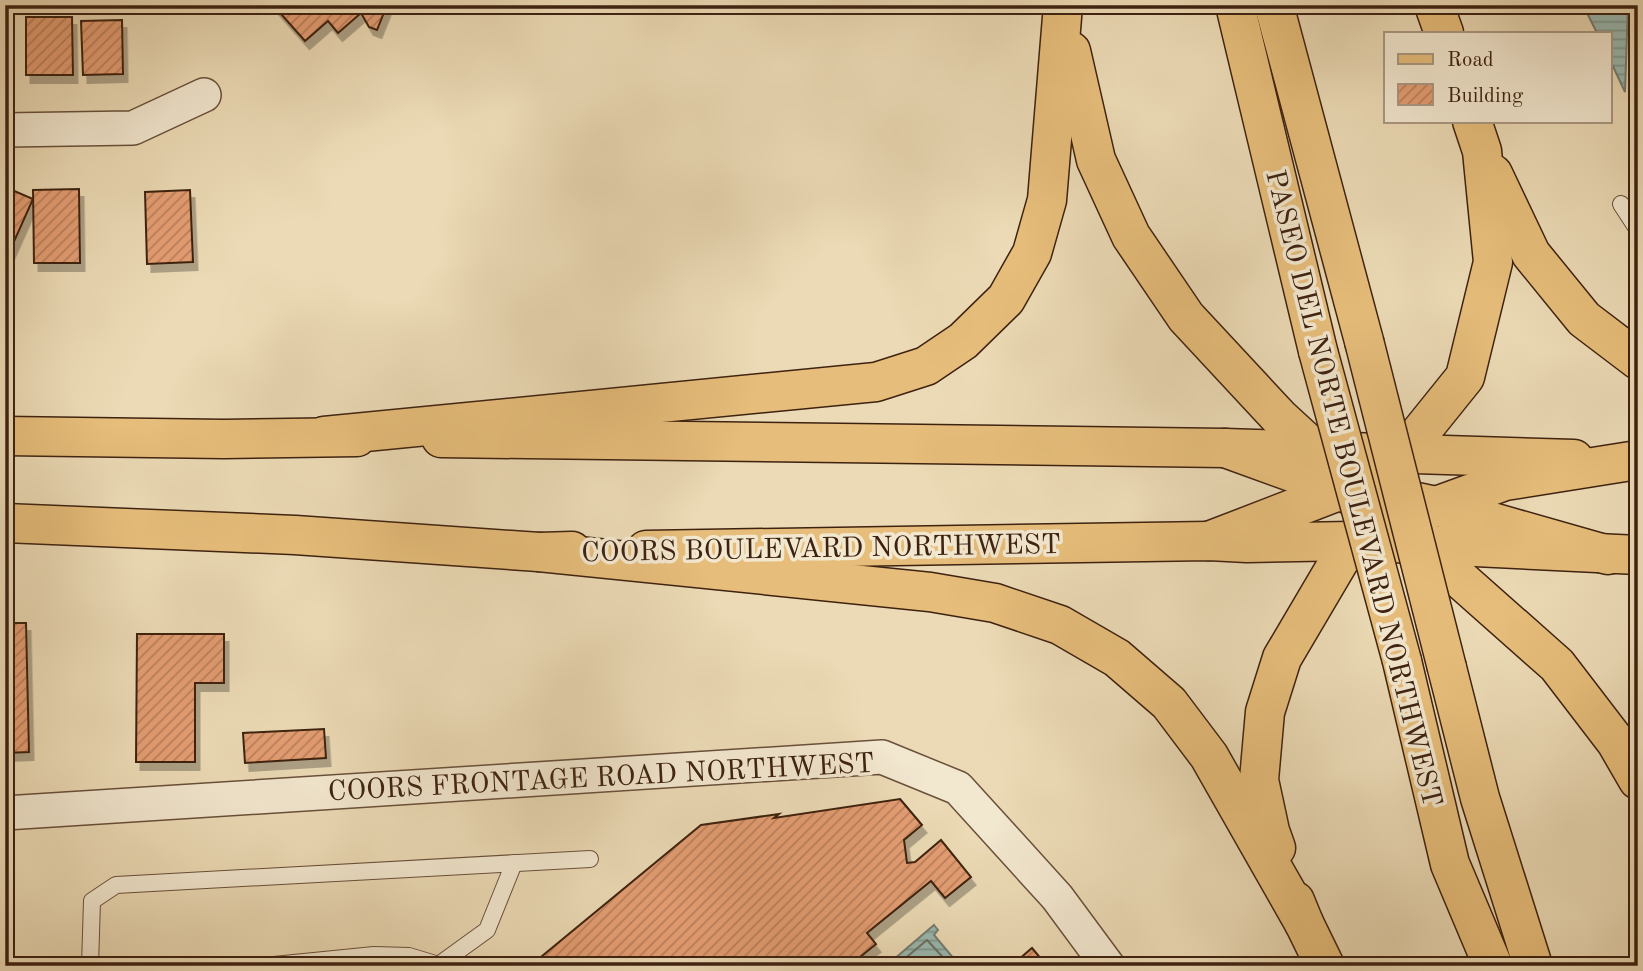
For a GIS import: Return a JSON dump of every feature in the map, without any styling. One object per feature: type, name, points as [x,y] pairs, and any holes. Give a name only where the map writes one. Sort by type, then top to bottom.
[{"type":"main road","name":"PASEO DEL NORTE BOULEVARD NORTHWEST","points":[[1235,5],[1318,351],[1402,661],[1450,864],[1493,966]]},
{"type":"main road","name":"PASEO DEL NORTE BOULEVARD NORTHWEST","points":[[1274,5],[1364,341],[1480,799],[1533,966]]},
{"type":"main road","points":[[1434,5],[1444,32]]},
{"type":"main road","points":[[324,436],[876,382],[926,366],[963,341],[1006,299],[1032,253],[1047,200],[1063,12]]},
{"type":"main road","points":[[1063,12],[1096,160],[1131,236],[1186,317],[1279,417],[1351,486],[1410,534],[1557,665],[1616,742],[1638,780]]},
{"type":"main road","points":[[1477,136],[1531,254],[1584,319],[1638,360]]},
{"type":"main road","points":[[1209,541],[1351,486],[1403,454],[1465,377],[1493,262],[1477,136]]},
{"type":"main road","points":[[5,436],[224,439],[324,436],[1226,448],[1634,461]]},
{"type":"main road","points":[[1226,448],[1394,498],[1436,506],[1623,555]]},
{"type":"main road","name":"COORS BOULEVARD NORTHWEST","points":[[5,523],[295,535],[539,552],[1351,541],[1410,534],[1436,506],[1505,481],[1634,461]]},
{"type":"main road","points":[[1410,534],[1623,555]]},
{"type":"main road","points":[[1304,923],[1270,831],[1259,780],[1265,712],[1282,658],[1351,541]]},
{"type":"main road","points":[[539,552],[930,592],[995,603],[1060,625],[1117,658],[1169,703],[1209,756],[1304,923],[1325,966]]},
{"type":"street","points":[[5,130],[133,128],[204,95]]},
{"type":"street","name":"COORS FRONTAGE ROAD NORTHWEST","points":[[5,813],[882,757],[958,788],[1057,897],[1108,966]]},
{"type":"lane","points":[[1621,204],[1638,230]]},
{"type":"lane","points":[[90,966],[92,901],[116,885],[590,859]]},
{"type":"lane","points":[[264,966],[374,955],[410,956],[441,965],[487,930],[514,863]]},
{"type":"water","points":[[1583,5],[1628,5],[1625,92],[1612,64],[1612,32],[1596,32]]},
{"type":"water","points":[[934,925],[938,930],[934,935],[960,966],[886,966]]},
{"type":"building","points":[[273,5],[387,5],[377,30],[369,27],[361,13],[338,33],[328,21],[305,41]]},
{"type":"building","points":[[26,17],[72,17],[73,75],[26,75]]},
{"type":"building","points":[[122,20],[123,74],[83,75],[81,21]]},
{"type":"building","points":[[5,187],[33,199],[8,255],[5,254]]},
{"type":"building","points":[[79,189],[80,263],[34,263],[33,190]]},
{"type":"building","points":[[190,190],[193,262],[147,264],[145,192]]},
{"type":"building","points":[[5,623],[26,623],[29,752],[5,753]]},
{"type":"building","points":[[137,634],[224,634],[224,683],[195,683],[195,762],[136,762]]},
{"type":"building","points":[[324,729],[326,758],[245,763],[243,733]]},
{"type":"building","points":[[900,799],[922,825],[904,840],[907,863],[915,862],[941,840],[971,877],[945,898],[931,881],[867,933],[876,944],[849,966],[530,966],[701,825],[779,814],[774,818]]},
{"type":"building","points":[[1032,948],[1047,966],[1011,966]]}]
